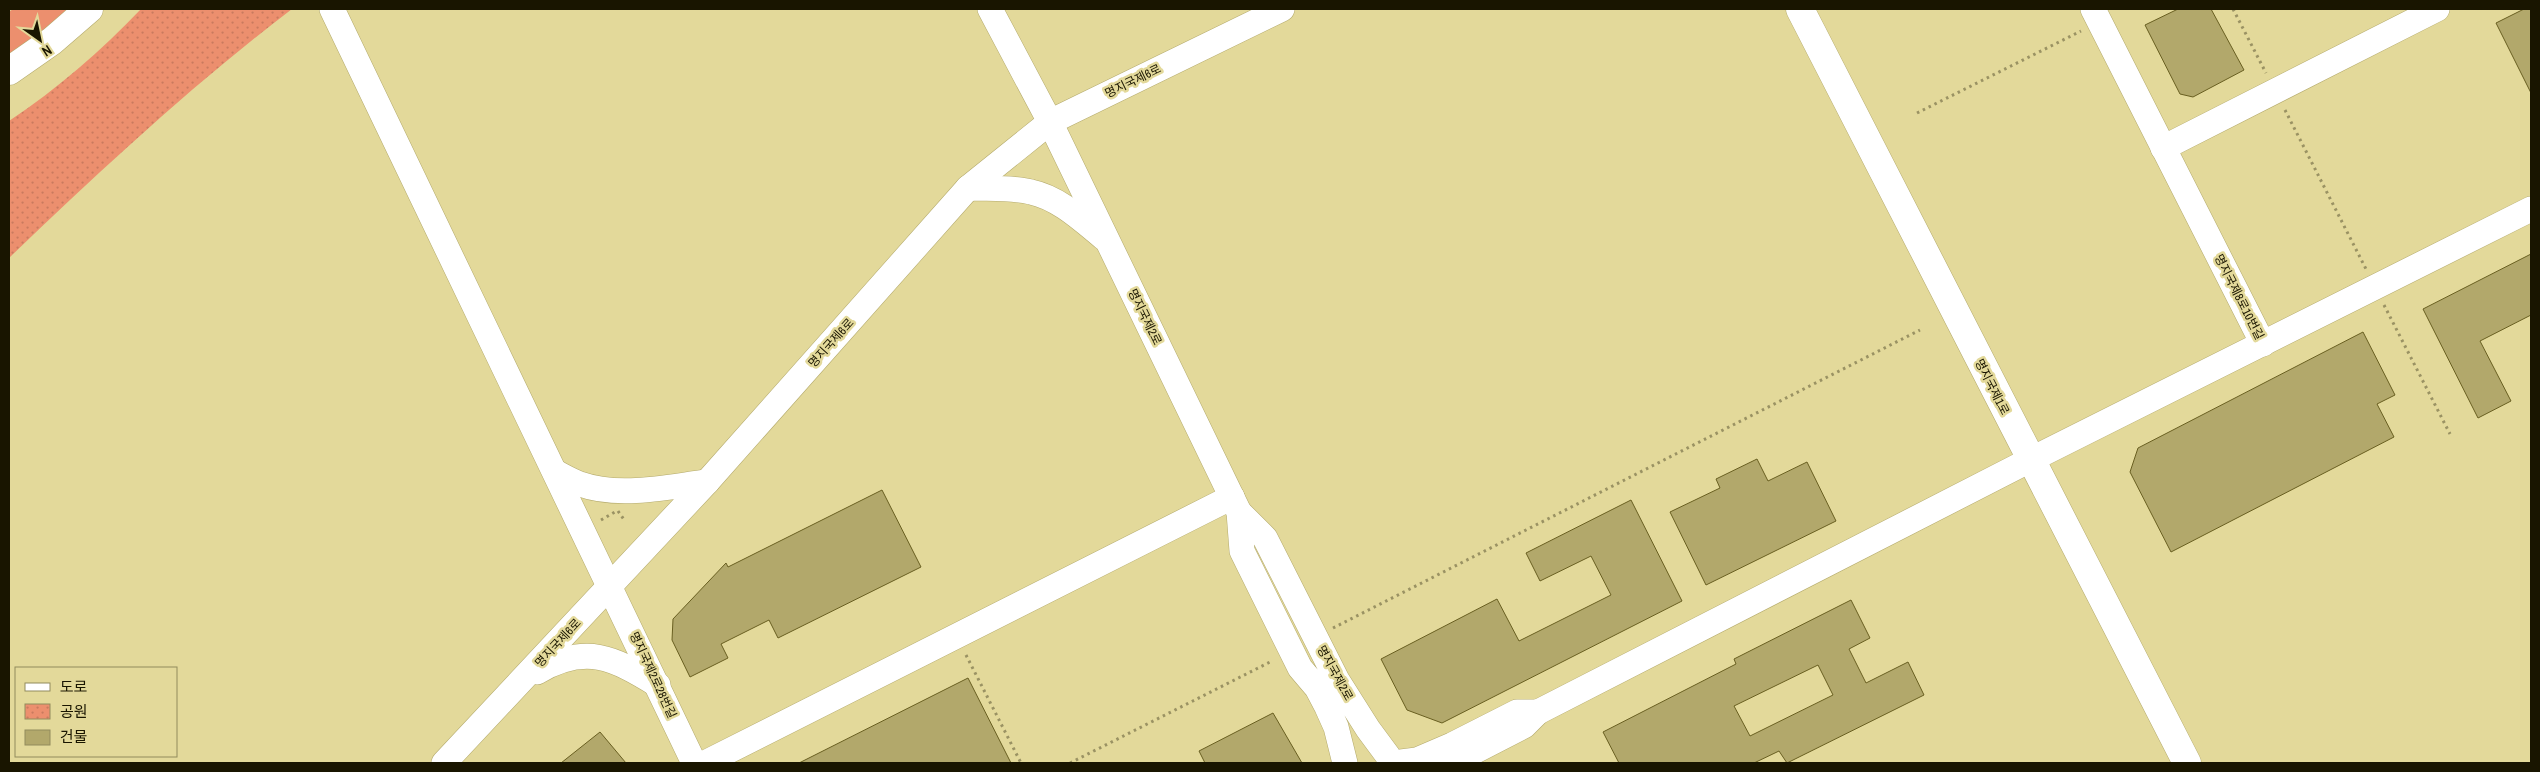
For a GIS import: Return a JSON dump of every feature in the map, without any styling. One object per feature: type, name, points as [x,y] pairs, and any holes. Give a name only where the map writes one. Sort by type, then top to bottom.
[{"type":"main road","points":[[9,71],[52,41],[88,9]]},
{"type":"main road","name":"명지국제1로","points":[[1800,9],[2187,763]]},
{"type":"street","name":"명지국제2로28번길","points":[[332,9],[556,472],[694,763]]},
{"type":"street","name":"명지국제2로","points":[[990,9],[1050,122],[1235,505],[1265,538],[1337,680],[1368,729],[1397,761]]},
{"type":"street","name":"명지국제6로","points":[[444,763],[611,587],[707,482],[968,188],[1050,122],[1282,9]]},
{"type":"street","points":[[2163,148],[2437,9]]},
{"type":"street","name":"명지국제8로10번길","points":[[2089,19],[2163,148],[2262,344],[2531,209]]},
{"type":"street","points":[[968,188],[1020,190],[1043,196],[1059,203],[1108,241]]},
{"type":"street","points":[[1452,763],[1524,726],[1538,712],[2030,460],[2262,344]]},
{"type":"street","points":[[556,472],[580,484],[612,491],[707,482]]},
{"type":"street","points":[[705,763],[1235,505]]},
{"type":"street","name":"명지국제2로","points":[[1235,505],[1242,551],[1300,668],[1317,688],[1328,707],[1336,727],[1345,763]]},
{"type":"street","points":[[513,690],[551,664],[585,656],[603,657],[624,664],[658,685]]},
{"type":"street","points":[[1359,763],[1376,756],[1397,761],[1417,760],[1452,745],[1517,712],[1538,712]]},
{"type":"path","points":[[2233,9],[2268,78]]},
{"type":"path","points":[[1917,113],[2089,19]]},
{"type":"path","points":[[2281,103],[2368,274]]},
{"type":"path","points":[[2381,299],[2450,434]]},
{"type":"path","points":[[1328,631],[1920,330]]},
{"type":"path","points":[[598,522],[618,511]]},
{"type":"path","points":[[963,650],[1021,763]]},
{"type":"path","points":[[1070,763],[1272,661]]},
{"type":"green space","points":[[13,9],[67,9],[54,22],[9,56],[9,12]]},
{"type":"green space","points":[[141,9],[292,9],[183,98],[112,161],[9,258],[9,121],[78,69]]},
{"type":"building","points":[[2178,9],[2211,9],[2244,70],[2193,97],[2180,94],[2145,25]]},
{"type":"building","points":[[2524,9],[2531,9],[2531,93],[2496,23]]},
{"type":"building","points":[[2531,254],[2531,315],[2480,341],[2511,401],[2478,418],[2423,309]]},
{"type":"building","points":[[2363,332],[2395,395],[2377,404],[2394,437],[2171,552],[2130,472],[2138,448]]},
{"type":"building","points":[[1757,459],[1768,481],[1807,462],[1836,521],[1706,585],[1670,512],[1720,488],[1716,479]]},
{"type":"building","points":[[882,490],[921,567],[778,638],[769,620],[721,644],[728,658],[690,677],[672,640],[673,619],[726,563],[728,567]]},
{"type":"building","points":[[1631,500],[1682,601],[1442,723],[1407,710],[1381,659],[1497,599],[1519,641],[1611,595],[1591,556],[1540,581],[1526,553]]},
{"type":"building","points":[[1851,600],[1870,638],[1849,649],[1866,683],[1908,662],[1924,695],[1787,763],[1779,751],[1754,763],[1619,763],[1603,732],[1736,664],[1734,659]],"holes":[[[1818,665],[1833,695],[1750,736],[1734,706]]]},
{"type":"building","points":[[968,678],[1011,763],[799,763]]},
{"type":"building","points":[[1273,713],[1302,763],[1205,763],[1199,751]]},
{"type":"building","points":[[600,732],[626,763],[561,763]]}]
